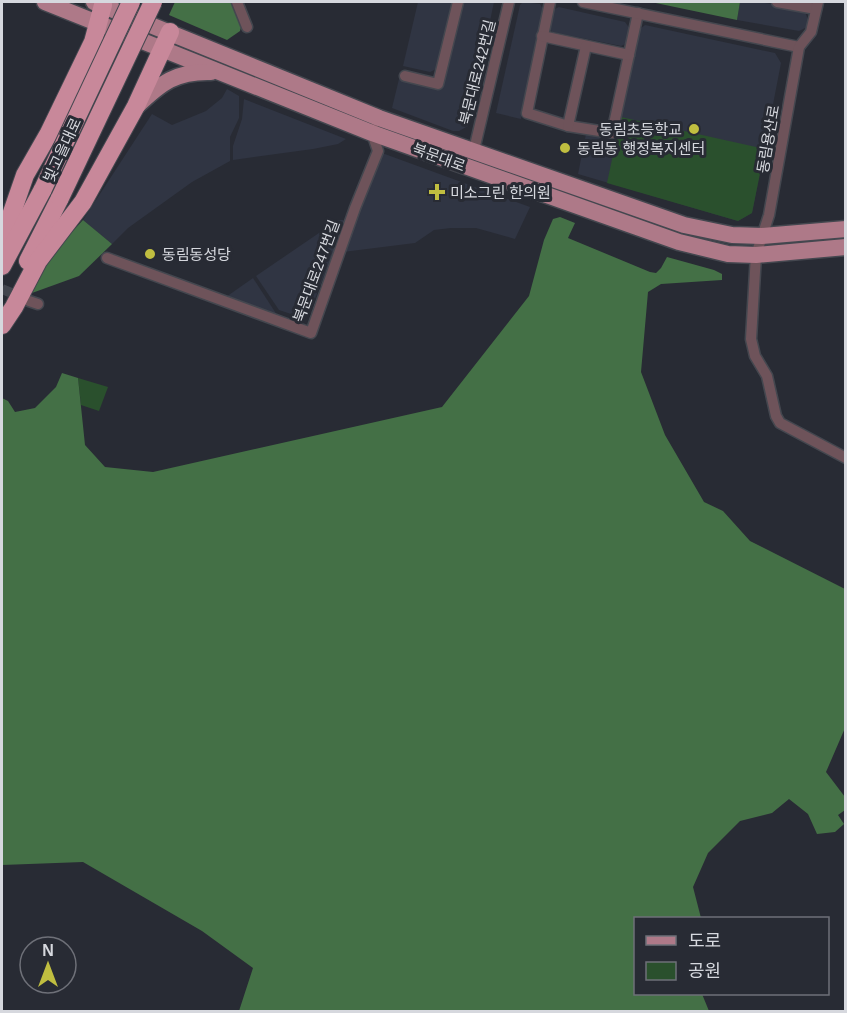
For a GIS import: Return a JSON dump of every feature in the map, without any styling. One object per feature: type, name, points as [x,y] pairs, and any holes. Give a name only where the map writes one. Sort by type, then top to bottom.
[{"type":"highway","name":"빛고을대로","points":[[2,266],[43,189],[131,2]]},
{"type":"highway","name":"빛고을대로","points":[[2,313],[60,198],[153,2]]},
{"type":"highway","points":[[2,242],[25,175],[93,42],[101,3]]},
{"type":"highway","points":[[2,325],[38,261],[83,202],[136,106],[170,32]]},
{"type":"main road","name":"북문대로","points":[[45,2],[219,72],[376,126],[679,242],[728,254],[756,255],[846,247]]},
{"type":"main road","name":"북문대로","points":[[101,3],[376,126],[474,150],[684,225],[732,235],[762,236],[846,229]]},
{"type":"main road","points":[[136,106],[169,78],[195,71],[219,72]]},
{"type":"street","points":[[237,2],[247,27]]},
{"type":"street","points":[[405,76],[438,84],[458,2]]},
{"type":"street","name":"북문대로242번길","points":[[474,150],[509,2]]},
{"type":"street","points":[[550,2],[527,113],[568,126],[612,133],[638,13]]},
{"type":"street","points":[[583,2],[799,47]]},
{"type":"street","name":"동림용산로","points":[[777,2],[817,5],[811,32],[799,47],[770,214],[756,255],[751,339],[755,356],[767,375],[776,416],[780,423],[846,458]]},
{"type":"street","points":[[542,36],[629,55]]},
{"type":"street","points":[[568,126],[586,46]]},
{"type":"street","name":"북문대로247번길","points":[[107,258],[311,333],[355,208],[378,151],[376,126]]},
{"type":"shaded area","points":[[418,2],[453,2],[438,68],[430,72],[403,66]]},
{"type":"shaded area","points":[[460,2],[494,2],[468,126],[459,131],[453,131],[392,108],[399,79],[441,89]]},
{"type":"shaded area","points":[[523,2],[540,4],[544,11],[521,119],[496,113],[520,5]]},
{"type":"shaded area","points":[[740,2],[758,2],[804,9],[808,20],[807,27],[799,31],[737,20]]},
{"type":"shaded area","points":[[559,7],[625,22],[630,29],[627,43],[621,46],[552,32],[548,25],[551,11]]},
{"type":"shaded area","name":"동림초등학교","points":[[645,25],[775,53],[781,63],[752,213],[738,221],[578,174],[586,134],[616,141],[640,29]]},
{"type":"shaded area","points":[[227,89],[239,96],[239,118],[230,137],[230,161],[192,182],[128,228],[112,244],[83,220],[152,114],[172,125],[206,111],[222,98]]},
{"type":"shaded area","points":[[244,99],[346,139],[338,144],[313,149],[233,160],[233,146],[242,119]]},
{"type":"shaded area","points":[[382,153],[530,207],[515,239],[476,228],[451,228],[434,230],[415,243],[343,252]]},
{"type":"shaded area","points":[[338,220],[345,222],[309,314],[300,317],[279,310],[256,276]]},
{"type":"shaded area","points":[[253,278],[277,315],[276,316],[226,297]]},
{"type":"green space","points":[[175,2],[232,2],[241,27],[240,31],[227,40],[169,15]]},
{"type":"green space","points":[[651,2],[740,2],[737,20]]},
{"type":"green space","points":[[621,117],[765,149],[752,213],[738,221],[607,183]]},
{"type":"green space","points":[[560,217],[575,223],[568,238],[650,272],[656,273],[667,257],[722,274],[722,280],[661,284],[648,292],[641,372],[665,435],[704,502],[723,511],[750,541],[845,589],[845,728],[826,772],[845,797],[845,810],[838,815],[844,824],[835,832],[817,834],[808,814],[789,799],[772,813],[740,821],[708,853],[693,887],[701,917],[634,917],[634,995],[702,995],[709,1011],[239,1011],[253,968],[202,931],[83,862],[2,865],[2,398],[8,401],[15,412],[35,408],[56,387],[62,373],[78,378],[85,445],[105,467],[153,472],[442,407],[529,296],[544,240],[553,219]]},
{"type":"green space","points":[[83,220],[112,244],[79,276],[32,293],[44,262]]},
{"type":"green space","points":[[78,378],[108,387],[99,411],[81,405]]},
{"type":"tunnel","points":[[2,289],[23,298]]},
{"type":"place","name":"동림초등학교","points":[[694,129]]},
{"type":"place","name":"동림동 행정복지센터","points":[[565,148]]},
{"type":"place","name":"미소그린 한의원","points":[[437,192]]},
{"type":"place","name":"동림동성당","points":[[150,254]]}]
